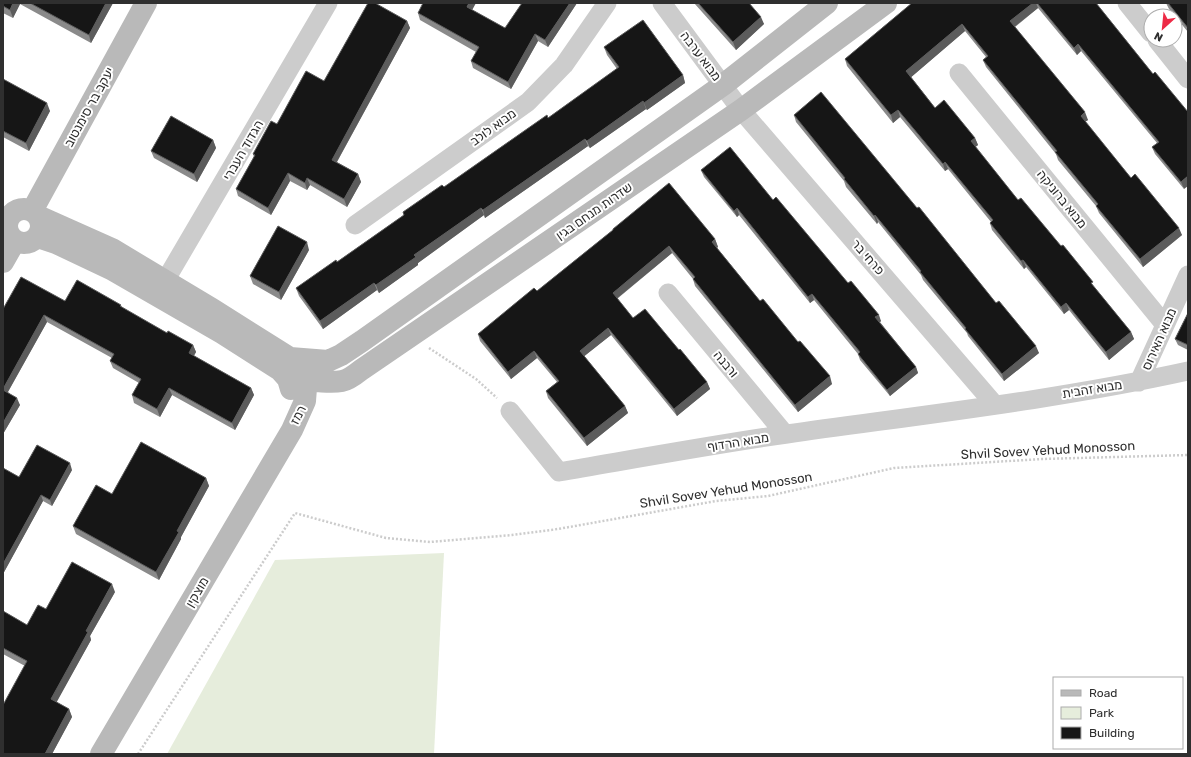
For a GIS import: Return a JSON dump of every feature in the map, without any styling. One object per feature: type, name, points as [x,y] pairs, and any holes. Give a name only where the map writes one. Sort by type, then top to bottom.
[{"type":"street","name":"יעקב בר סימנטוב","points":[[23,210],[146,3]]},
{"type":"street","name":"הגדוד העברי","points":[[161,289],[328,3]]},
{"type":"street","name":"מבוא לולב","points":[[355,225],[528,102],[564,65],[607,3]]},
{"type":"street","name":"מבוא ערבה","points":[[662,3],[741,110]]},
{"type":"street","points":[[290,358],[328,361],[341,355],[723,85],[827,3]]},
{"type":"street","name":"שדרות מנחם בגין","points":[[297,379],[324,382],[344,381],[416,334],[741,110],[886,3]]},
{"type":"street","points":[[1127,3],[1143,22]]},
{"type":"street","points":[[1164,48],[1188,78]]},
{"type":"street","name":"מבוא ברוניקה","points":[[959,73],[1165,325]]},
{"type":"street","name":"פרחי בר","points":[[741,110],[995,405]]},
{"type":"street","points":[[23,210],[41,221],[41,233],[38,238],[29,243],[20,243],[15,241],[8,233],[7,228],[9,217],[23,210]]},
{"type":"street","name":"רמז","points":[[23,210],[112,249],[161,289],[222,333],[280,370],[297,379]]},
{"type":"street","name":"רמז","points":[[38,238],[56,243],[111,269],[218,313],[290,358],[299,368],[292,430]]},
{"type":"street","points":[[3,262],[15,241]]},
{"type":"street","name":"מבוא האירוס","points":[[1139,382],[1188,275]]},
{"type":"street","name":"ורבנה","points":[[668,293],[785,434]]},
{"type":"street","name":"מבוא זהבית","points":[[995,405],[1139,382],[1188,371]]},
{"type":"street","name":"מבוא הרדוף","points":[[510,411],[559,472],[785,434],[995,405]]},
{"type":"street","name":"מוצקין","points":[[101,754],[292,430]]},
{"type":"path","points":[[416,334],[424,344],[476,378],[510,411]]},
{"type":"path","name":"Shvil Sovev Yehud Monosson","points":[[138,754],[295,512],[386,538],[430,542],[512,535],[558,529],[716,501],[768,496],[894,468],[1042,459],[1188,455]]},
{"type":"green space","points":[[444,553],[434,754],[167,754],[275,560]]},
{"type":"building","points":[[3,3],[13,3],[10,10],[3,6]]},
{"type":"building","points":[[30,3],[106,3],[89,35]]},
{"type":"building","points":[[368,3],[375,3],[407,21],[332,160],[358,174],[344,199],[307,178],[305,183],[288,173],[268,208],[236,189],[255,155],[253,154],[271,121],[277,124],[306,71],[324,81]]},
{"type":"building","points":[[423,3],[469,3],[467,7],[505,28],[522,3],[570,3],[545,40],[535,34],[508,82],[471,61],[479,47],[418,13]]},
{"type":"building","points":[[698,3],[749,3],[761,17],[733,42]]},
{"type":"building","points":[[912,3],[1033,3],[1010,21],[1085,112],[1081,116],[1131,178],[1135,174],[1179,228],[1140,259],[1096,206],[1098,204],[1055,152],[1057,151],[983,60],[988,56],[962,24],[906,71],[935,108],[944,100],[975,138],[971,141],[1018,200],[1021,198],[1061,246],[1063,245],[1093,282],[1091,283],[1131,332],[1106,352],[1066,303],[1061,307],[1023,260],[1021,261],[990,223],[993,220],[945,162],[943,164],[898,110],[891,115],[845,59]]},
{"type":"building","points":[[1037,3],[1096,3],[1153,74],[1155,72],[1188,112],[1188,176],[1181,182],[1152,147],[1159,142],[1078,44],[1074,48]]},
{"type":"building","points":[[1168,3],[1188,3],[1188,28],[1183,22],[1183,8],[1172,8]]},
{"type":"building","points":[[643,20],[683,75],[644,103],[643,101],[587,141],[585,139],[483,210],[481,208],[414,255],[416,257],[376,285],[374,283],[320,321],[296,288],[336,260],[337,262],[404,215],[403,212],[442,185],[444,187],[547,115],[548,118],[619,67],[604,47]]},
{"type":"building","points":[[3,79],[47,103],[26,143],[3,131]]},
{"type":"building","points":[[821,92],[917,208],[919,207],[996,303],[999,301],[1036,346],[1002,374],[920,272],[921,271],[875,215],[874,216],[794,115]]},
{"type":"building","points":[[171,116],[213,140],[194,174],[151,151]]},
{"type":"building","points":[[730,147],[773,200],[776,197],[848,283],[851,281],[879,315],[875,317],[916,367],[887,390],[858,354],[860,352],[812,294],[808,297],[737,208],[734,211],[701,170]]},
{"type":"building","points":[[669,183],[715,239],[712,242],[760,301],[763,299],[798,342],[800,341],[830,376],[795,405],[693,279],[695,277],[669,246],[613,293],[633,318],[645,309],[707,382],[674,409],[608,328],[580,351],[625,406],[584,438],[546,391],[559,381],[534,351],[508,372],[478,334],[534,288],[537,291]]},
{"type":"building","points":[[278,226],[307,242],[279,292],[250,276]]},
{"type":"building","points":[[21,277],[65,301],[77,280],[167,333],[168,331],[193,345],[189,353],[251,388],[232,423],[169,388],[157,409],[132,395],[141,379],[110,361],[114,354],[44,315],[3,389],[3,309]]},
{"type":"building","points":[[1188,313],[1188,345],[1175,339]]},
{"type":"building","points":[[3,390],[17,398],[3,423]]},
{"type":"building","points":[[141,442],[206,478],[177,531],[179,532],[156,572],[73,526],[96,485],[112,494]]},
{"type":"building","points":[[37,445],[70,463],[50,500],[41,495],[3,564],[3,468],[19,477]]},
{"type":"building","points":[[72,562],[112,584],[86,631],[88,632],[51,699],[69,709],[45,754],[3,754],[3,705],[27,661],[3,648],[3,611],[27,625],[38,605],[46,609]]}]
